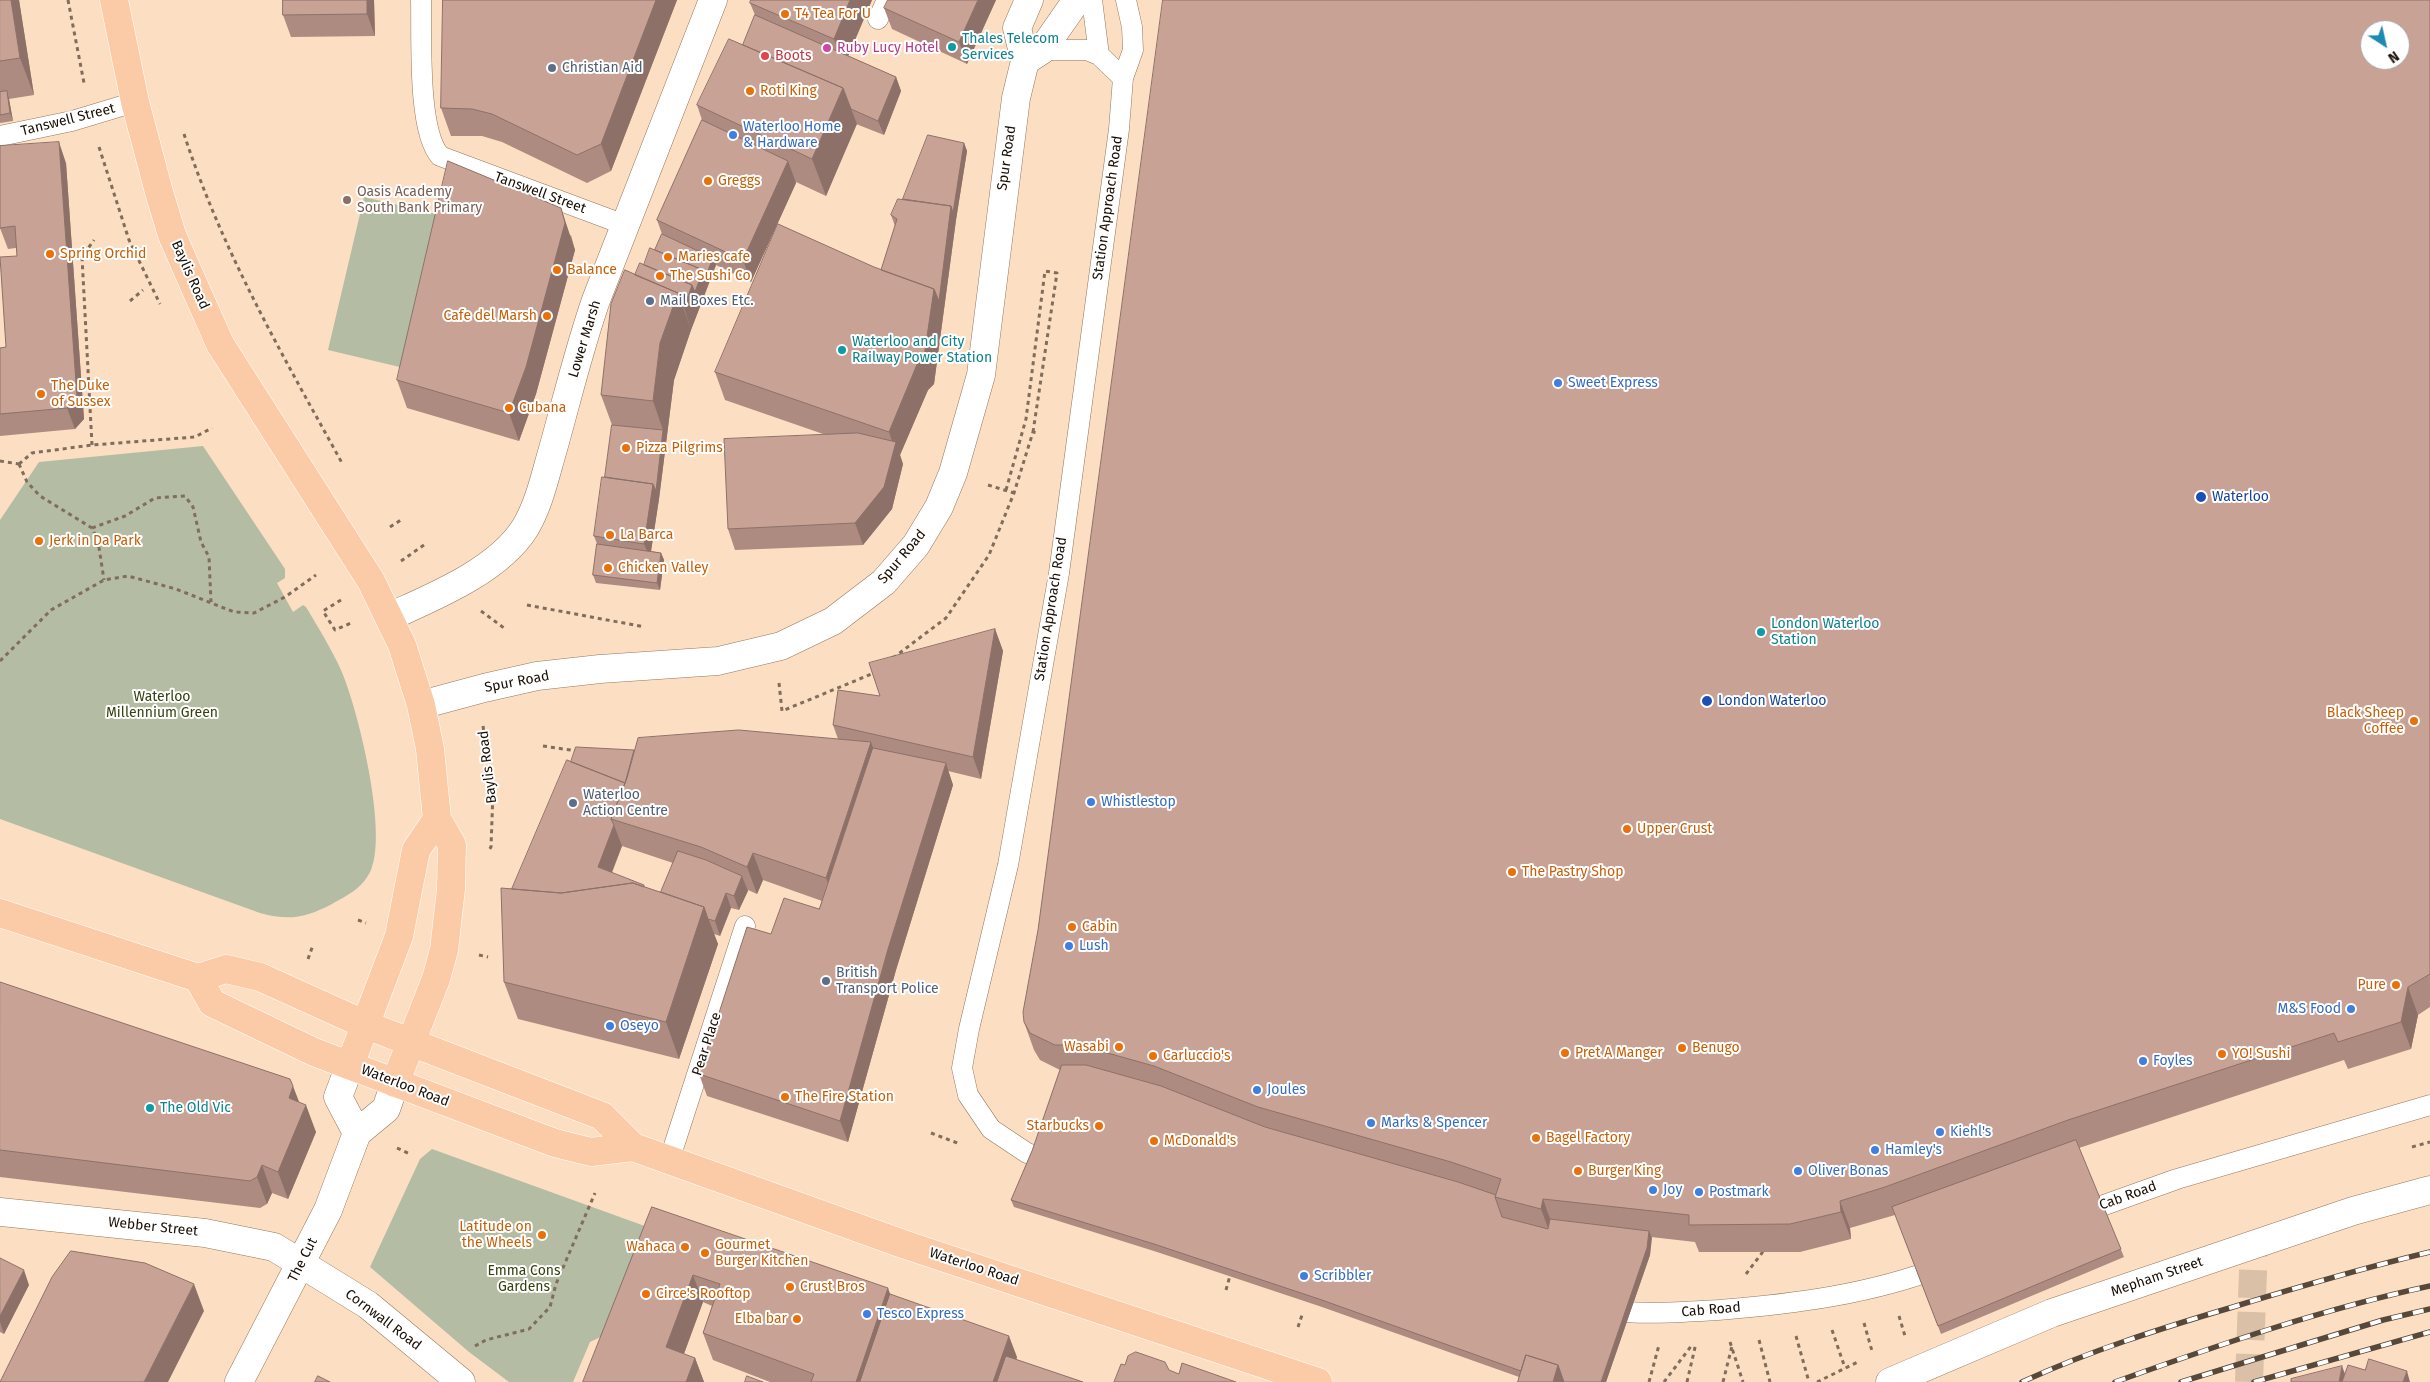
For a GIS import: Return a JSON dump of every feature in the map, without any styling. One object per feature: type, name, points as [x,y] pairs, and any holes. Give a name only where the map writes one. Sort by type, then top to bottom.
[{"type":"main road","name":"Baylis Road","points":[[114,0],[135,102],[172,235],[220,344],[354,551],[389,617],[402,645],[421,705],[430,749],[437,819],[452,845],[451,889],[444,950],[436,979],[412,1042]]},
{"type":"main road","points":[[350,1066],[399,936],[416,850],[437,819]]},
{"type":"main road","points":[[0,913],[198,978]]},
{"type":"main road","name":"Waterloo Road","points":[[633,1147],[591,1152],[555,1143],[350,1066],[314,1052],[212,1003],[198,978],[226,969],[260,978],[366,1025],[602,1116],[633,1147],[903,1244],[1318,1382]]},
{"type":"main road","name":"The Cut","points":[[396,1083],[412,1042]]},
{"type":"street","name":"Lower Marsh","points":[[389,617],[446,590],[489,563],[508,547],[524,529],[535,506],[582,341],[713,0]]},
{"type":"street","name":"Spur Road","points":[[1029,0],[1017,28],[1034,55]]},
{"type":"street","name":"Spur Road","points":[[421,705],[537,676],[600,669],[718,661],[781,646],[833,621],[884,582],[916,545],[940,507],[953,473],[981,375],[1016,98],[1034,55],[1077,0]]},
{"type":"street","points":[[350,1066],[338,1097],[357,1133]]},
{"type":"street","name":"The Cut","points":[[239,1382],[328,1210],[357,1133],[386,1109],[396,1083]]},
{"type":"street","name":"Mepham Street","points":[[1890,1382],[2052,1313],[2353,1211],[2430,1190]]},
{"type":"street","name":"Webber Street","points":[[0,1212],[205,1233],[274,1247],[301,1264]]},
{"type":"street","name":"Cornwall Road","points":[[301,1264],[368,1306],[461,1382]]},
{"type":"lane","name":"Tanswell Street","points":[[421,0],[424,108],[435,151],[440,156],[454,162],[625,225]]},
{"type":"lane","points":[[878,19],[887,0]]},
{"type":"lane","points":[[1092,0],[1099,55]]},
{"type":"lane","name":"Station Approach Road","points":[[1072,1167],[1026,1153],[991,1129],[968,1095],[962,1068],[969,1029],[1008,865],[1058,573],[1119,129],[1123,78],[1133,50],[1132,27],[1126,0]]},
{"type":"lane","points":[[1034,55],[1080,50],[1099,55],[1123,78]]},
{"type":"lane","name":"Tanswell Street","points":[[0,136],[72,121],[135,102]]},
{"type":"lane","name":"Pear Place","points":[[669,1160],[745,926]]},
{"type":"lane","name":"Cab Road","points":[[2060,1221],[2176,1179],[2430,1105]]},
{"type":"lane","name":"Cab Road","points":[[1586,1308],[1623,1313],[1676,1313],[1787,1304],[1889,1284],[1963,1258]]},
{"type":"path","points":[[184,133],[196,170],[240,274],[344,466]]},
{"type":"path","points":[[92,445],[82,257],[94,240]]},
{"type":"path","points":[[953,473],[1014,493],[1033,432],[1057,273],[1045,271],[1026,419],[1006,490]]},
{"type":"path","points":[[130,302],[143,290]]},
{"type":"path","points":[[0,461],[19,464],[32,453],[92,445],[195,437],[212,428]]},
{"type":"path","points":[[1033,432],[1039,433]]},
{"type":"path","points":[[19,464],[27,482],[40,496],[92,528],[100,549],[104,580]]},
{"type":"path","points":[[92,528],[125,516],[156,498],[185,496],[194,507],[201,542],[209,557],[211,602]]},
{"type":"path","points":[[390,527],[401,520]]},
{"type":"path","points":[[409,556],[424,545]]},
{"type":"path","points":[[0,661],[51,610],[104,580],[128,576],[176,589],[234,612],[254,613],[285,597],[316,575]]},
{"type":"path","points":[[335,603],[323,611],[335,630]]},
{"type":"path","points":[[527,604],[650,628]]},
{"type":"path","points":[[479,608],[504,628]]},
{"type":"path","name":"Baylis Road","points":[[451,889],[491,847],[493,792],[482,721]]},
{"type":"path","points":[[543,746],[585,752]]},
{"type":"path","points":[[2411,1147],[2430,1142]]},
{"type":"path","points":[[397,1148],[410,1154]]},
{"type":"path","points":[[477,1344],[529,1329],[550,1307],[554,1290],[595,1193]]},
{"type":"path","points":[[1741,1280],[1770,1242]]},
{"type":"path","points":[[1226,1290],[1233,1268]]},
{"type":"path","points":[[1823,1298],[1845,1368]]},
{"type":"path","points":[[1787,1304],[1809,1382]]},
{"type":"path","points":[[1753,1307],[1760,1345],[1770,1382]]},
{"type":"path","points":[[1725,1309],[1732,1346],[1743,1382]]},
{"type":"path","points":[[1298,1327],[1302,1315]]},
{"type":"path","points":[[1664,1382],[1695,1341]]},
{"type":"path","points":[[1724,1382],[1732,1346]]},
{"type":"green space","points":[[364,197],[441,215],[404,368],[328,350]]},
{"type":"green space","name":"Waterloo Millennium Green","points":[[203,446],[285,569],[285,578],[277,583],[293,612],[303,605],[306,607],[329,646],[348,688],[369,770],[376,828],[375,852],[371,870],[364,882],[349,894],[322,909],[297,917],[280,917],[260,913],[0,819],[0,520],[39,462]]},
{"type":"green space","name":"Emma Cons Gardens","points":[[432,1149],[653,1229],[611,1332],[590,1342],[573,1382],[509,1382],[469,1352],[370,1267],[420,1159]]},
{"type":"building","points":[[0,0],[11,0],[20,58],[0,61]]},
{"type":"building","points":[[283,0],[367,0],[367,14],[283,15]]},
{"type":"building","name":"Christian Aid","points":[[443,0],[656,0],[601,144],[577,155],[492,114],[472,109],[441,108]]},
{"type":"building","points":[[751,0],[850,0],[834,39],[750,3]]},
{"type":"building","points":[[888,0],[978,0],[959,42],[884,8]]},
{"type":"building","name":"London Waterloo Station","points":[[1163,0],[2430,0],[2430,974],[2408,987],[2401,1022],[2338,1042],[2334,1033],[2068,1120],[1885,1187],[1840,1201],[1841,1212],[1790,1224],[1689,1225],[1689,1215],[1543,1199],[1541,1209],[1495,1197],[1501,1179],[1451,1162],[1258,1107],[1154,1066],[1079,1045],[1055,1045],[1030,1033],[1024,1022],[1023,1012],[1038,930]]},
{"type":"building","points":[[755,15],[896,77],[878,121],[851,109],[843,88],[743,45]]},
{"type":"building","points":[[729,39],[843,88],[812,159],[697,105]]},
{"type":"building","points":[[7,91],[10,113],[0,115],[0,92]]},
{"type":"building","points":[[702,120],[788,161],[743,260],[657,220]]},
{"type":"building","points":[[928,135],[964,143],[953,213],[951,206],[903,199]]},
{"type":"building","points":[[59,142],[77,397],[67,408],[0,414],[0,348],[6,347],[0,257],[17,256],[15,226],[0,228],[0,146]]},
{"type":"building","points":[[448,161],[561,208],[565,223],[526,367],[509,413],[397,380]]},
{"type":"building","points":[[898,199],[951,206],[939,301],[934,289],[881,270],[897,219],[891,215]]},
{"type":"building","name":"Waterloo and City Railway Power Station","points":[[778,224],[874,267],[934,289],[924,357],[918,362],[889,432],[715,372]]},
{"type":"building","points":[[662,234],[713,258],[705,278],[703,270],[655,250]]},
{"type":"building","points":[[650,248],[703,270],[695,292],[692,285],[644,265]]},
{"type":"building","points":[[640,263],[692,285],[684,308],[678,293],[635,275]]},
{"type":"building","points":[[625,270],[678,293],[660,343],[653,401],[601,395],[611,304]]},
{"type":"building","points":[[612,425],[663,430],[656,491],[653,484],[605,477]]},
{"type":"building","points":[[858,433],[896,442],[884,487],[855,523],[728,529],[724,439]]},
{"type":"building","points":[[602,477],[653,484],[644,544],[594,536]]},
{"type":"building","points":[[597,544],[661,553],[657,583],[593,575]]},
{"type":"building","points":[[995,629],[973,757],[833,725],[838,690],[880,696],[869,663]]},
{"type":"building","points":[[739,730],[871,742],[826,878],[753,853],[747,867],[701,847],[611,819],[627,778],[638,738]]},
{"type":"building","points":[[576,747],[634,750],[625,783],[571,762]]},
{"type":"building","points":[[873,748],[946,763],[888,949],[840,1121],[699,1074],[747,927],[771,934],[784,898],[819,909]]},
{"type":"building","points":[[567,760],[625,783],[611,819],[614,825],[598,867],[644,885],[644,887],[633,883],[561,893],[512,889]]},
{"type":"building","points":[[678,851],[706,860],[742,876],[734,896],[726,893],[715,921],[708,919],[704,907],[661,892]]},
{"type":"building","points":[[633,883],[704,907],[666,1022],[504,982],[501,888],[561,893]]},
{"type":"building","name":"The Old Vic","points":[[0,982],[290,1079],[293,1086],[289,1098],[306,1105],[278,1172],[262,1165],[257,1177],[250,1181],[0,1150]]},
{"type":"building","points":[[1062,1065],[1086,1065],[1161,1086],[1265,1127],[1458,1182],[1496,1195],[1502,1217],[1548,1229],[1550,1219],[1649,1231],[1647,1248],[1601,1382],[1564,1382],[1558,1365],[1526,1355],[1521,1371],[1319,1299],[1154,1244],[1011,1200],[1032,1151]]},
{"type":"building","points":[[2076,1140],[2121,1249],[1938,1326],[1892,1207]]},
{"type":"building","points":[[652,1207],[888,1288],[856,1382],[811,1382],[814,1374],[703,1333],[720,1284],[693,1275],[666,1347],[695,1358],[686,1382],[583,1382]]},
{"type":"building","points":[[71,1251],[145,1263],[194,1284],[144,1382],[0,1382],[52,1277]]},
{"type":"building","points":[[0,1258],[24,1270],[0,1316]]},
{"type":"building","points":[[890,1294],[1009,1336],[993,1382],[860,1382]]},
{"type":"building","points":[[1136,1352],[1165,1362],[1169,1370],[1179,1374],[1182,1363],[1236,1382],[1114,1382],[1121,1364],[1125,1365],[1128,1356]]},
{"type":"building","points":[[1526,1355],[1558,1365],[1553,1382],[1518,1382]]},
{"type":"building","points":[[1006,1356],[1083,1382],[997,1382]]},
{"type":"building","points":[[2369,1359],[2407,1371],[2403,1382],[2342,1382],[2348,1365],[2365,1370]]},
{"type":"building","points":[[2342,1366],[2339,1382],[2291,1382],[2291,1379]]},
{"type":"building","points":[[318,1376],[330,1382],[315,1382]]},
{"type":"building","points":[[747,1376],[763,1382],[745,1382]]},
{"type":"tunnel","points":[[2249,1382],[2254,1244]]},
{"type":"railway","points":[[2022,1382],[2099,1350],[2180,1323],[2331,1278],[2430,1252]]},
{"type":"railway","points":[[2115,1382],[2310,1317],[2430,1286]]},
{"type":"railway","points":[[2181,1382],[2383,1320],[2430,1309]]},
{"type":"railway","points":[[2254,1382],[2430,1332]]},
{"type":"place","name":"T4 Tea For U","points":[[785,14]]},
{"type":"place","name":"Thales Telecom Services","points":[[952,47]]},
{"type":"place","name":"Ruby Lucy Hotel","points":[[827,48]]},
{"type":"place","name":"Boots","points":[[765,56]]},
{"type":"place","name":"Christian Aid","points":[[552,68]]},
{"type":"place","name":"Roti King","points":[[750,91]]},
{"type":"place","name":"Waterloo Home & Hardware","points":[[733,135]]},
{"type":"place","name":"Greggs","points":[[708,181]]},
{"type":"place","name":"Oasis Academy South Bank Primary","points":[[347,200]]},
{"type":"place","name":"Spring Orchid","points":[[50,254]]},
{"type":"place","name":"Maries cafe","points":[[668,257]]},
{"type":"place","name":"Balance","points":[[557,270]]},
{"type":"place","name":"The Sushi Co","points":[[660,276]]},
{"type":"place","name":"Mail Boxes Etc.","points":[[650,301]]},
{"type":"place","name":"Cafe del Marsh","points":[[547,316]]},
{"type":"place","name":"Waterloo and City Railway Power Station","points":[[842,350]]},
{"type":"place","name":"Sweet Express","points":[[1558,383]]},
{"type":"place","name":"The Duke of Sussex","points":[[41,394]]},
{"type":"place","name":"Cubana","points":[[509,408]]},
{"type":"place","name":"Pizza Pilgrims","points":[[626,448]]},
{"type":"place","name":"Waterloo","points":[[2201,497]]},
{"type":"place","name":"La Barca","points":[[610,535]]},
{"type":"place","name":"Jerk in Da Park","points":[[39,541]]},
{"type":"place","name":"Chicken Valley","points":[[608,568]]},
{"type":"place","name":"London Waterloo Station","points":[[1761,632]]},
{"type":"place","name":"London Waterloo","points":[[1707,701]]},
{"type":"place","name":"Black Sheep Coffee","points":[[2414,721]]},
{"type":"place","name":"Whistlestop","points":[[1091,802]]},
{"type":"place","name":"Waterloo Action Centre","points":[[573,803]]},
{"type":"place","name":"Upper Crust","points":[[1627,829]]},
{"type":"place","name":"The Pastry Shop","points":[[1512,872]]},
{"type":"place","name":"Cabin","points":[[1072,927]]},
{"type":"place","name":"Lush","points":[[1069,946]]},
{"type":"place","name":"British Transport Police","points":[[826,981]]},
{"type":"place","name":"Pure","points":[[2396,985]]},
{"type":"place","name":"M&S Food","points":[[2351,1009]]},
{"type":"place","name":"Oseyo","points":[[610,1026]]},
{"type":"place","name":"Wasabi","points":[[1119,1047]]},
{"type":"place","name":"Benugo","points":[[1682,1048]]},
{"type":"place","name":"Pret A Manger","points":[[1565,1053]]},
{"type":"place","name":"YO! Sushi","points":[[2222,1054]]},
{"type":"place","name":"Carluccio's","points":[[1153,1056]]},
{"type":"place","name":"Foyles","points":[[2143,1061]]},
{"type":"place","name":"Joules","points":[[1257,1090]]},
{"type":"place","name":"The Fire Station","points":[[785,1097]]},
{"type":"place","name":"The Old Vic","points":[[150,1108]]},
{"type":"place","name":"Marks & Spencer","points":[[1371,1123]]},
{"type":"place","name":"Starbucks","points":[[1099,1126]]},
{"type":"place","name":"Kiehl's","points":[[1940,1132]]},
{"type":"place","name":"Bagel Factory","points":[[1536,1138]]},
{"type":"place","name":"McDonald's","points":[[1154,1141]]},
{"type":"place","name":"Hamley's","points":[[1875,1150]]},
{"type":"place","name":"Burger King","points":[[1578,1171]]},
{"type":"place","name":"Oliver Bonas","points":[[1798,1171]]},
{"type":"place","name":"Joy","points":[[1653,1190]]},
{"type":"place","name":"Postmark","points":[[1699,1192]]},
{"type":"place","name":"Latitude on the Wheels","points":[[542,1235]]},
{"type":"place","name":"Wahaca","points":[[685,1247]]},
{"type":"place","name":"Gourmet Burger Kitchen","points":[[705,1253]]},
{"type":"place","name":"Scribbler","points":[[1304,1276]]},
{"type":"place","name":"Crust Bros","points":[[790,1287]]},
{"type":"place","name":"Circe's Rooftop","points":[[646,1294]]},
{"type":"place","name":"Tesco Express","points":[[867,1314]]},
{"type":"place","name":"Elba bar","points":[[797,1319]]}]
